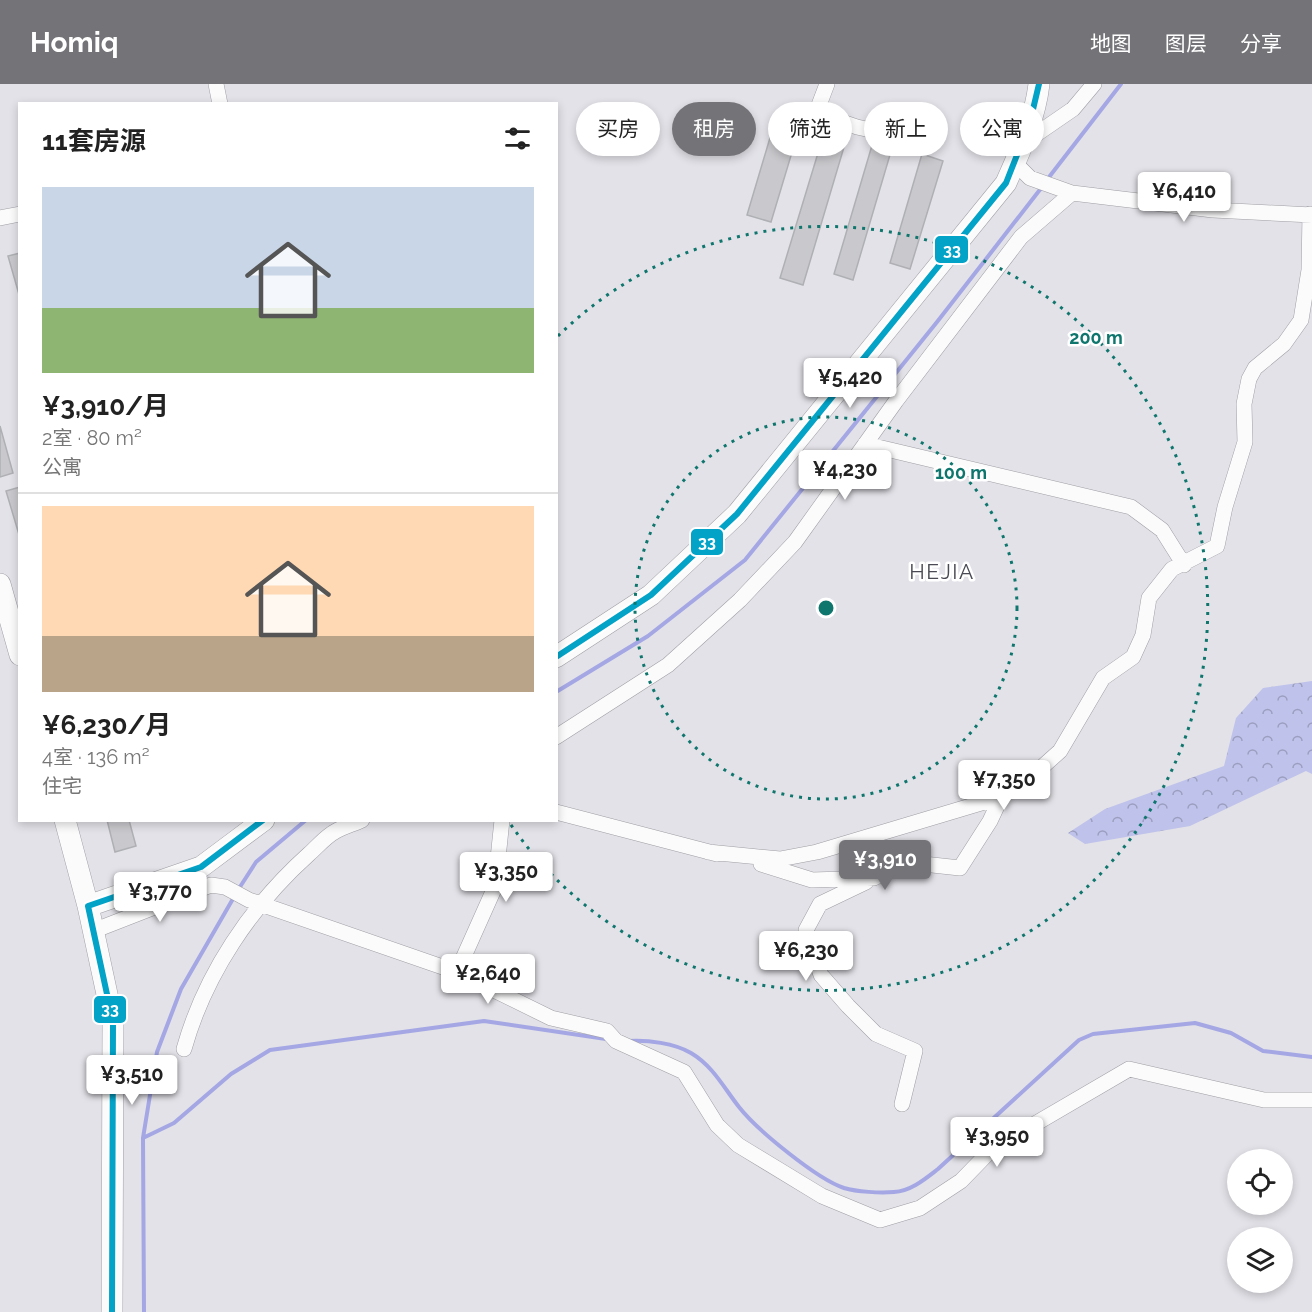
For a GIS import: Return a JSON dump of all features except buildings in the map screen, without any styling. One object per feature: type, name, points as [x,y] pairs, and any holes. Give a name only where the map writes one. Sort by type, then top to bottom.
[{"type":"street","points":[[216,84],[220,102]]},
{"type":"street","points":[[827,84],[816,113],[864,129]]},
{"type":"street","points":[[1037,102],[1038,84]]},
{"type":"street","points":[[1044,129],[1073,109],[1094,84]]},
{"type":"street","points":[[558,656],[651,595],[737,514],[1006,183],[1019,156]]},
{"type":"street","points":[[708,852],[780,859],[817,852],[991,800],[1041,768],[1060,751],[1103,678],[1133,657],[1143,635],[1149,598],[1172,569],[1184,565],[1217,546],[1225,507],[1245,442],[1244,404],[1249,379],[1255,368],[1284,344],[1301,320],[1311,253],[1311,214],[1213,210],[1067,192],[1030,178],[1016,163]]},
{"type":"street","points":[[558,736],[668,665],[740,600],[795,542],[865,444],[1021,237],[1067,192]]},
{"type":"street","points":[[0,218],[18,214]]},
{"type":"street","points":[[865,444],[1131,507],[1162,530],[1184,565]]},
{"type":"street","points":[[0,584],[18,648]]},
{"type":"street","points":[[902,1104],[915,1051],[876,1034],[848,1006],[821,975],[806,930],[820,904],[905,862],[960,868],[990,821],[1004,791]]},
{"type":"street","points":[[558,813],[761,864],[812,880],[874,878]]},
{"type":"street","points":[[66,822],[88,906],[113,1022],[112,1312]]},
{"type":"street","points":[[88,906],[201,867],[261,822]]},
{"type":"street","points":[[184,1049],[193,1017],[216,970],[255,902],[334,831],[357,822]]},
{"type":"street","points":[[457,972],[495,887],[502,822]]},
{"type":"street","points":[[93,931],[211,885],[457,972],[551,1018],[608,1031],[616,1041],[684,1072],[717,1125],[738,1145],[822,1196],[880,1220],[920,1208],[962,1181],[992,1149],[1129,1069],[1264,1100],[1312,1100]]},
{"type":"green space","points":[[1312,681],[1312,774],[1306,771],[1190,826],[1085,844],[1068,833],[1105,809],[1224,766],[1236,718],[1263,688]]},
{"type":"waterway","points":[[1046,181],[1121,84]]},
{"type":"waterway","points":[[558,691],[648,636],[745,560],[937,322],[1042,187]]},
{"type":"waterway","points":[[238,890],[256,862],[304,822]]},
{"type":"waterway","points":[[144,1312],[143,1138],[157,1052],[181,989],[234,897]]},
{"type":"waterway","points":[[143,1138],[174,1123],[231,1074],[270,1050],[484,1021],[606,1039]]},
{"type":"waterway","points":[[629,1041],[661,1043],[691,1053],[712,1071],[748,1117],[804,1164],[832,1183],[844,1188],[875,1192],[900,1191],[928,1177],[1079,1040],[1093,1034],[1195,1023],[1231,1033],[1263,1051],[1312,1057]]},
{"type":"transit line","name":"33","points":[[558,656],[651,595],[737,514],[1006,183],[1030,122],[1039,84]]},
{"type":"transit line","name":"33","points":[[112,1312],[113,1022],[88,906],[201,867],[260,822]]},
{"type":"district","name":"HEJIA","points":[[942,572]]}]
